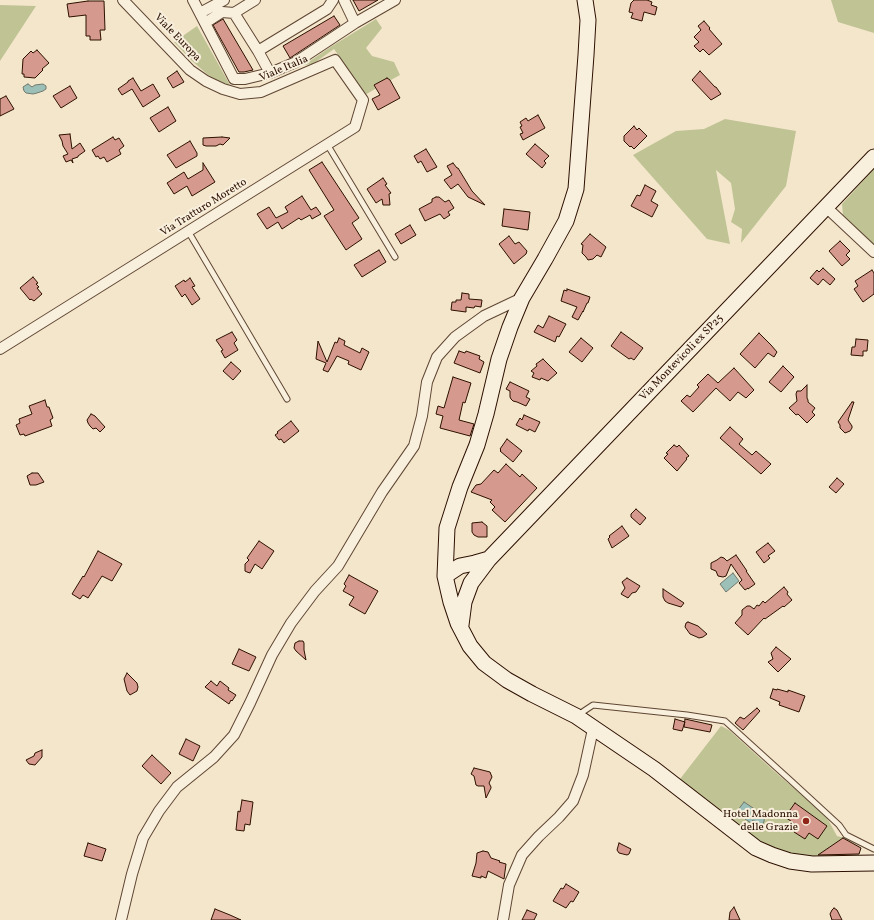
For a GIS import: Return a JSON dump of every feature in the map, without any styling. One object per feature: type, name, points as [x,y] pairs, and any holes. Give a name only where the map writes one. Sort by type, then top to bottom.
[{"type":"street","name":"Viale Europa","points":[[123,0],[190,70],[206,81],[240,94]]},
{"type":"street","points":[[193,0],[234,79],[245,79],[270,73],[296,62],[355,23],[395,0]]},
{"type":"street","points":[[200,13],[224,0]]},
{"type":"street","points":[[205,24],[222,12],[234,13],[255,0]]},
{"type":"street","points":[[258,51],[327,9],[333,0]]},
{"type":"street","points":[[344,0],[355,23]]},
{"type":"street","points":[[585,0],[588,20],[576,189],[566,221],[522,298],[499,359],[477,445],[460,487],[449,521],[445,549],[445,576],[451,602],[460,628],[470,646],[484,663],[507,680],[576,716],[593,729],[654,768],[756,848],[790,861],[812,864],[874,863]]},
{"type":"street","points":[[234,13],[270,73]]},
{"type":"street","name":"Viale Italia","points":[[240,94],[261,92],[335,60]]},
{"type":"street","name":"Via Tratturo Moretto","points":[[0,349],[355,127],[363,100],[335,60]]},
{"type":"street","points":[[296,62],[303,74]]},
{"type":"street","name":"Via Montevicoli ex SP25","points":[[460,628],[464,602],[471,583],[490,559],[874,157]]},
{"type":"street","points":[[826,207],[874,252]]},
{"type":"street","points":[[122,920],[132,874],[143,838],[159,810],[177,788],[214,757],[234,735],[272,655],[291,623],[315,591],[338,566],[382,492],[414,446],[422,416],[428,382],[437,357],[455,337],[484,316],[522,298]]},
{"type":"street","points":[[445,549],[456,558],[475,563]]},
{"type":"street","points":[[445,576],[460,566],[490,559]]},
{"type":"street","points":[[445,576],[459,583],[471,583]]},
{"type":"street","points":[[503,920],[509,885],[522,855],[573,801],[583,775],[593,729]]},
{"type":"lane","points":[[327,144],[395,257]]},
{"type":"lane","points":[[188,231],[287,399]]},
{"type":"lane","points":[[576,716],[594,705],[687,715],[725,721],[839,825],[846,835],[874,849]]},
{"type":"green space","points":[[831,0],[874,0],[874,33],[838,22]]},
{"type":"green space","points":[[0,5],[36,6],[0,61]]},
{"type":"green space","points":[[376,19],[382,28],[366,48],[372,56],[394,62],[400,75],[365,95],[334,49],[313,64],[304,65],[332,46]]},
{"type":"green space","points":[[197,26],[230,85],[214,80],[192,61],[174,42]]},
{"type":"green space","points":[[725,119],[796,131],[786,186],[741,243],[742,229],[731,222],[735,209],[731,183],[716,170],[730,244],[707,239],[633,155],[676,131],[704,129]]},
{"type":"green space","points":[[874,169],[874,249],[843,216],[842,204]]},
{"type":"green space","points":[[721,726],[729,730],[826,816],[837,836],[844,837],[861,848],[859,856],[808,857],[779,850],[759,840],[741,828],[680,779]]},
{"type":"water","points":[[28,84],[32,87],[43,84],[46,86],[46,89],[33,94],[26,93],[23,87]]},
{"type":"water","points":[[733,573],[739,581],[726,592],[720,584]]},
{"type":"water","points":[[744,802],[765,816],[762,826],[753,820],[751,823],[745,819],[747,816],[738,810]]},
{"type":"building","points":[[353,0],[378,0],[359,11]]},
{"type":"building","points":[[634,0],[647,0],[652,2],[651,5],[657,7],[655,15],[644,12],[642,21],[631,18],[633,13],[629,12],[631,3]]},
{"type":"building","points":[[88,1],[104,1],[105,30],[100,30],[101,40],[90,40],[90,36],[86,36],[86,15],[69,17],[67,4]]},
{"type":"building","points":[[334,16],[340,25],[290,58],[283,46]]},
{"type":"building","points":[[223,19],[253,70],[239,72],[213,25]]},
{"type":"building","points":[[704,21],[722,44],[709,55],[703,49],[700,52],[694,46],[699,42],[694,37],[701,30],[698,26]]},
{"type":"building","points":[[37,50],[49,63],[35,78],[24,77],[24,74],[22,74],[23,59],[31,51],[33,53]]},
{"type":"building","points":[[177,71],[184,82],[173,88],[167,78]]},
{"type":"building","points":[[700,71],[721,94],[711,100],[692,80]]},
{"type":"building","points":[[133,78],[141,91],[153,84],[160,96],[143,107],[132,89],[122,95],[118,89]]},
{"type":"building","points":[[387,78],[390,80],[400,98],[378,110],[372,99],[380,95],[374,85]]},
{"type":"building","points":[[70,86],[77,98],[61,108],[53,96]]},
{"type":"building","points":[[6,96],[14,109],[0,116],[0,99]]},
{"type":"building","points":[[168,107],[176,121],[159,132],[150,118]]},
{"type":"building","points":[[538,115],[545,128],[523,140],[520,134],[523,133],[520,127],[522,126],[520,122],[526,118],[528,121]]},
{"type":"building","points":[[634,126],[637,130],[639,128],[647,136],[634,149],[624,141],[624,136]]},
{"type":"building","points":[[70,134],[72,149],[80,143],[85,151],[78,157],[72,159],[73,163],[71,160],[66,162],[63,156],[68,154],[59,135]]},
{"type":"building","points":[[113,137],[115,140],[119,138],[124,146],[119,150],[121,154],[107,162],[104,157],[100,159],[98,156],[96,157],[92,150]]},
{"type":"building","points":[[203,138],[230,138],[223,145],[203,145]]},
{"type":"building","points":[[190,141],[197,153],[197,156],[176,168],[167,155]]},
{"type":"building","points":[[535,144],[549,156],[544,161],[546,163],[542,168],[526,154]]},
{"type":"building","points":[[426,149],[437,167],[427,172],[421,161],[418,163],[414,156]]},
{"type":"building","points":[[322,162],[359,218],[352,223],[362,239],[346,250],[324,216],[334,210],[309,170]]},
{"type":"building","points":[[203,163],[215,182],[192,196],[187,186],[174,194],[167,183],[184,172],[188,179],[203,170]]},
{"type":"building","points":[[453,163],[458,168],[472,191],[485,205],[468,197],[458,184],[451,189],[444,180],[452,175],[447,166]]},
{"type":"building","points":[[383,178],[387,184],[385,185],[391,193],[389,194],[390,205],[383,205],[382,199],[376,203],[367,189]]},
{"type":"building","points":[[645,185],[656,191],[651,201],[658,205],[652,217],[631,206],[637,195],[640,196]]},
{"type":"building","points":[[302,196],[311,210],[316,207],[321,214],[312,219],[310,215],[301,220],[299,218],[282,229],[278,222],[267,229],[257,214],[269,207],[276,218],[288,212],[285,207]]},
{"type":"building","points":[[439,197],[445,202],[449,200],[454,208],[448,212],[450,215],[444,219],[440,214],[425,221],[419,209],[432,202],[432,199]]},
{"type":"building","points":[[504,209],[530,212],[528,230],[502,226]]},
{"type":"building","points":[[410,225],[416,235],[401,244],[395,234]]},
{"type":"building","points":[[590,234],[606,247],[601,257],[597,255],[593,259],[588,260],[582,253],[583,245],[581,244]]},
{"type":"building","points":[[509,236],[515,244],[519,242],[527,251],[526,254],[514,264],[499,244]]},
{"type":"building","points":[[840,241],[850,251],[846,255],[850,259],[842,266],[829,251]]},
{"type":"building","points":[[379,250],[386,262],[362,277],[354,265]]},
{"type":"building","points":[[823,268],[835,279],[830,285],[823,279],[818,285],[810,278],[817,270],[819,272]]},
{"type":"building","points":[[872,270],[874,273],[874,294],[863,302],[854,289],[858,286],[855,281]]},
{"type":"building","points":[[33,277],[38,283],[36,284],[39,287],[37,288],[42,294],[34,301],[31,299],[30,300],[20,288]]},
{"type":"building","points":[[190,278],[195,286],[192,287],[200,299],[192,305],[185,294],[182,297],[175,286]]},
{"type":"building","points":[[567,289],[590,297],[578,320],[572,317],[577,307],[561,301],[564,290],[567,291]]},
{"type":"building","points":[[462,293],[469,294],[469,299],[482,300],[481,307],[466,307],[466,312],[451,310],[452,302],[461,300]]},
{"type":"building","points":[[549,316],[566,324],[559,337],[557,336],[555,342],[534,332],[538,325],[543,328]]},
{"type":"building","points":[[232,332],[237,340],[234,343],[238,350],[225,358],[221,351],[223,350],[216,340]]},
{"type":"building","points":[[621,332],[643,348],[634,360],[631,358],[629,359],[611,346]]},
{"type":"building","points":[[759,333],[777,352],[774,357],[768,353],[755,368],[740,354]]},
{"type":"building","points":[[339,338],[345,341],[344,345],[360,353],[362,348],[369,352],[361,370],[348,364],[349,361],[337,356],[328,372],[323,370],[326,363],[316,359],[318,341],[327,362],[335,342],[337,343]]},
{"type":"building","points":[[581,338],[593,348],[582,362],[569,352]]},
{"type":"building","points":[[856,339],[868,340],[867,351],[863,351],[863,356],[851,355],[852,347],[855,347]]},
{"type":"building","points":[[459,351],[465,353],[466,351],[480,356],[479,359],[484,362],[480,373],[454,363]]},
{"type":"building","points":[[543,359],[557,373],[548,381],[541,378],[540,380],[532,377],[534,373],[531,371],[537,366],[536,364]]},
{"type":"building","points":[[231,362],[241,371],[233,380],[223,371]]},
{"type":"building","points":[[783,366],[794,377],[781,392],[769,382]]},
{"type":"building","points":[[734,368],[754,390],[746,398],[738,392],[730,401],[716,388],[693,412],[681,401],[687,395],[690,397],[699,387],[697,385],[708,374],[718,383]]},
{"type":"building","points":[[453,377],[471,383],[465,403],[463,402],[459,420],[474,424],[470,436],[440,428],[443,416],[436,414],[438,406],[444,408]]},
{"type":"building","points":[[510,382],[529,391],[526,397],[530,399],[526,406],[511,399],[510,391],[506,389]]},
{"type":"building","points":[[807,385],[808,402],[815,408],[812,412],[815,415],[807,423],[789,408],[797,401],[797,391],[801,391]]},
{"type":"building","points":[[45,400],[53,418],[50,420],[52,426],[25,436],[24,434],[20,435],[16,425],[20,423],[19,419],[32,414],[29,406]]},
{"type":"building","points":[[852,402],[854,402],[848,420],[852,428],[850,431],[845,433],[840,428],[838,422]]},
{"type":"building","points":[[91,414],[95,416],[105,427],[100,432],[96,428],[93,429],[88,423],[87,420]]},
{"type":"building","points":[[524,415],[540,422],[535,432],[529,429],[528,431],[516,425],[520,418],[522,420]]},
{"type":"building","points":[[291,421],[299,431],[284,443],[275,435]]},
{"type":"building","points":[[730,427],[743,439],[739,444],[752,455],[756,451],[771,464],[761,474],[720,438]]},
{"type":"building","points":[[507,439],[522,451],[513,462],[500,451]]},
{"type":"building","points":[[674,445],[677,447],[679,445],[689,456],[677,471],[664,458],[668,454],[666,453]]},
{"type":"building","points":[[506,464],[520,477],[522,474],[537,488],[505,522],[492,510],[495,507],[490,502],[492,500],[471,492],[476,485],[481,484],[494,470],[498,473]]},
{"type":"building","points":[[32,473],[38,473],[44,482],[36,485],[30,485],[27,476]]},
{"type":"building","points":[[837,478],[844,484],[836,493],[829,487]]},
{"type":"building","points":[[636,509],[646,518],[640,525],[631,517],[631,514]]},
{"type":"building","points":[[482,522],[487,526],[487,537],[478,537],[472,532],[472,523]]},
{"type":"building","points":[[622,526],[629,536],[612,548],[608,539],[610,537],[609,536]]},
{"type":"building","points":[[259,541],[274,551],[262,569],[255,564],[250,573],[247,572],[245,571],[245,564],[249,560],[247,558]]},
{"type":"building","points":[[768,543],[775,551],[768,556],[770,558],[764,563],[756,552]]},
{"type":"building","points":[[98,551],[122,564],[112,581],[102,576],[88,598],[83,595],[80,599],[72,594],[83,576],[84,577]]},
{"type":"building","points":[[736,555],[755,584],[745,590],[739,583],[742,580],[731,564],[726,576],[723,577],[718,576],[716,571],[711,569],[711,563],[721,557],[727,561]]},
{"type":"building","points":[[349,575],[378,591],[365,614],[349,605],[354,597],[343,591],[346,586],[344,584]]},
{"type":"building","points":[[627,578],[640,586],[636,592],[632,593],[628,598],[621,594],[625,588],[622,582]]},
{"type":"building","points":[[784,587],[792,600],[784,607],[783,606],[765,619],[764,618],[748,635],[735,623],[742,615],[742,610],[747,606],[754,609],[763,601],[765,603]]},
{"type":"building","points":[[663,589],[684,603],[681,607],[665,601],[663,597]]},
{"type":"building","points":[[688,622],[698,626],[707,634],[699,638],[690,634],[685,627],[686,623]]},
{"type":"building","points":[[303,641],[304,643],[306,660],[294,648],[295,643]]},
{"type":"building","points":[[776,647],[791,659],[778,672],[768,662],[773,659],[771,653]]},
{"type":"building","points":[[239,649],[256,657],[249,671],[232,664]]},
{"type":"building","points":[[127,673],[137,683],[138,687],[137,691],[130,695],[127,691],[124,679]]},
{"type":"building","points":[[211,681],[217,686],[220,681],[229,688],[228,690],[236,695],[229,704],[205,687]]},
{"type":"building","points":[[773,689],[788,692],[788,690],[805,696],[799,712],[779,705],[780,702],[770,698]]},
{"type":"building","points":[[757,708],[760,711],[743,730],[735,723],[740,717],[744,719]]},
{"type":"building","points":[[675,719],[685,722],[682,731],[673,729]]},
{"type":"building","points":[[685,719],[712,725],[710,732],[684,727]]},
{"type":"building","points":[[186,739],[200,746],[193,761],[179,754]]},
{"type":"building","points":[[42,750],[42,757],[35,765],[29,764],[26,760]]},
{"type":"building","points":[[152,755],[171,773],[161,784],[142,766]]},
{"type":"building","points":[[474,768],[490,772],[492,777],[489,783],[491,788],[486,798],[484,786],[476,785],[474,776],[471,774]]},
{"type":"building","points":[[242,800],[253,802],[250,825],[245,824],[244,831],[236,830],[238,811],[240,812]]},
{"type":"building","name":"Hotel Madonna delle Grazie","points":[[795,803],[827,826],[818,839],[809,833],[805,839],[794,832],[798,826],[785,817]]},
{"type":"building","points":[[843,838],[861,848],[859,854],[818,855]]},
{"type":"building","points":[[88,843],[106,849],[102,861],[84,856]]},
{"type":"building","points":[[619,843],[631,849],[629,854],[619,853],[617,850]]},
{"type":"building","points":[[483,851],[488,852],[491,858],[506,864],[504,879],[488,871],[486,878],[481,876],[481,878],[472,876],[477,853]]},
{"type":"building","points":[[566,884],[579,892],[573,902],[571,901],[566,908],[553,901],[561,888],[563,889]]},
{"type":"building","points":[[734,907],[740,920],[729,920],[730,912]]},
{"type":"building","points":[[834,908],[837,910],[842,920],[832,920],[830,914]]},
{"type":"building","points":[[215,909],[230,915],[241,920],[211,920]]},
{"type":"building","points":[[527,910],[537,914],[534,920],[522,920]]},
{"type":"place","name":"Hotel Madonna delle Grazie","points":[[806,821]]}]
